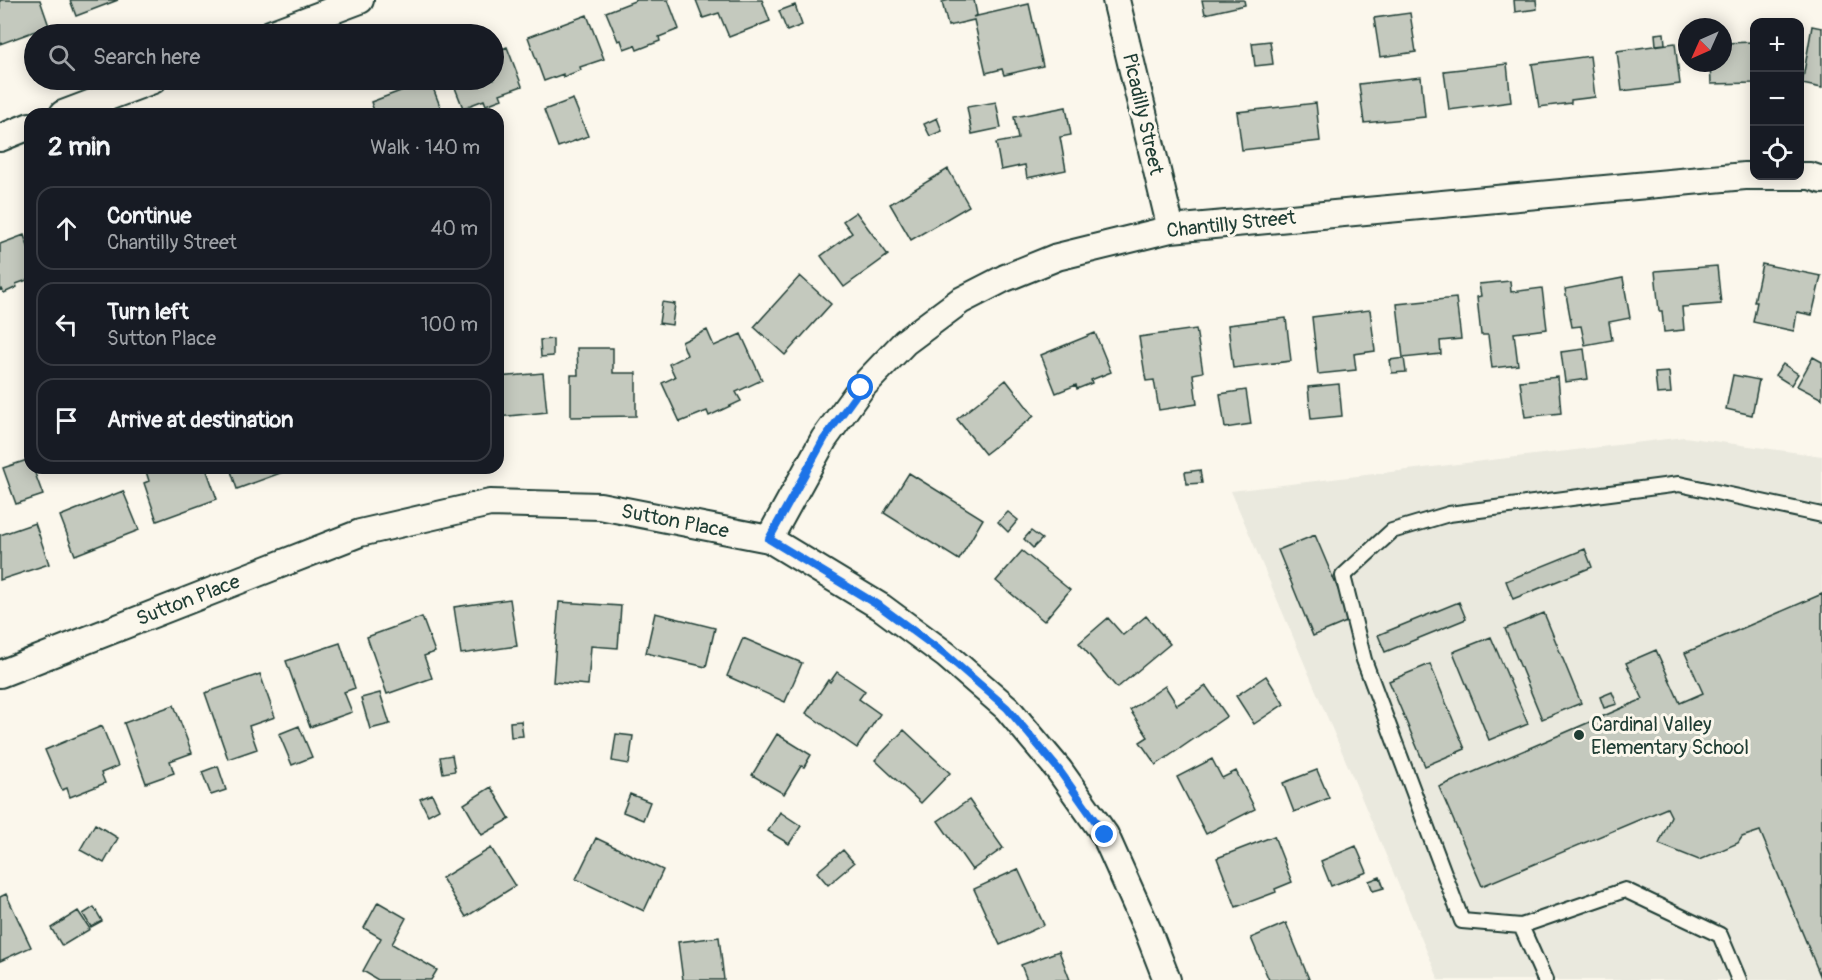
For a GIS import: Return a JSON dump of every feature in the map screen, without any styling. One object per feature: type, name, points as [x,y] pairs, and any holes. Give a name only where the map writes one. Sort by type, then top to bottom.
[{"type":"street","points":[[296,24],[360,0]]},
{"type":"street","name":"Picadilly Street","points":[[1116,0],[1171,229]]},
{"type":"street","points":[[79,108],[127,90]]},
{"type":"street","points":[[0,138],[24,128]]},
{"type":"street","name":"Chantilly Street","points":[[769,539],[824,439],[861,388],[905,342],[960,301],[1005,278],[1057,257],[1171,229],[1745,176],[1810,176],[1822,180]]},
{"type":"street","name":"Sutton Place","points":[[0,674],[360,533],[490,504],[600,506],[769,539],[881,607],[946,655],[1007,708],[1059,770],[1105,835],[1167,980]]},
{"type":"lane","points":[[1738,980],[1720,935],[1625,890],[1521,926],[1462,921],[1364,660],[1343,576],[1392,531],[1449,514],[1679,484],[1822,515]]},
{"type":"lane","points":[[1521,926],[1545,980]]},
{"type":"shaded area","name":"Cardinal Valley Elementary School","points":[[1684,437],[1822,456],[1822,980],[1439,980],[1231,491]]},
{"type":"building","points":[[0,0],[40,0],[48,24],[24,24],[24,35],[0,44]]},
{"type":"building","points":[[70,0],[118,0],[76,16]]},
{"type":"building","points":[[637,0],[668,0],[679,29],[659,37],[660,41],[637,50],[635,45],[624,49],[621,40],[618,41],[606,12]]},
{"type":"building","points":[[696,0],[762,0],[770,21],[729,37],[719,13],[703,18]]},
{"type":"building","points":[[974,0],[977,15],[973,17],[1029,4],[1043,66],[1004,75],[1002,69],[986,73],[974,20],[948,26],[942,2]]},
{"type":"building","points":[[1202,0],[1244,0],[1245,5],[1205,14]]},
{"type":"building","points":[[1514,0],[1536,0],[1537,9],[1515,12]]},
{"type":"building","points":[[795,5],[802,25],[787,31],[779,11]]},
{"type":"building","points":[[1410,13],[1416,52],[1380,57],[1374,18]]},
{"type":"building","points":[[587,15],[604,59],[580,67],[581,70],[563,77],[563,74],[544,81],[528,37]]},
{"type":"building","points":[[1812,26],[1822,28],[1822,88],[1804,84]]},
{"type":"building","points":[[1664,33],[1665,44],[1656,45],[1655,34]]},
{"type":"building","points":[[1270,41],[1273,64],[1255,66],[1252,43]]},
{"type":"building","points":[[1750,42],[1750,83],[1711,84],[1710,72],[1732,72],[1732,43]]},
{"type":"building","points":[[1675,43],[1680,84],[1622,91],[1617,51]]},
{"type":"building","points":[[507,47],[522,86],[500,94],[502,99],[486,105],[484,100],[463,108],[456,90],[504,90],[504,48]]},
{"type":"building","points":[[1590,56],[1595,97],[1539,107],[1532,64]]},
{"type":"building","points":[[1507,64],[1511,102],[1449,110],[1444,71]]},
{"type":"building","points":[[1421,77],[1425,117],[1364,123],[1359,84]]},
{"type":"building","points":[[403,90],[434,90],[441,108],[373,108],[371,102]]},
{"type":"building","points":[[573,99],[588,136],[558,147],[544,110]]},
{"type":"building","points":[[996,102],[1001,128],[972,134],[967,107]]},
{"type":"building","points":[[1316,103],[1320,141],[1242,150],[1237,112]]},
{"type":"building","points":[[1066,107],[1071,135],[1060,137],[1066,170],[1027,178],[1025,165],[1001,170],[996,143],[1018,139],[1014,117]]},
{"type":"building","points":[[937,118],[942,131],[930,136],[924,124]]},
{"type":"building","points":[[948,169],[969,206],[911,240],[890,204]]},
{"type":"building","points":[[856,212],[888,255],[844,287],[821,256],[852,233],[843,221]]},
{"type":"building","points":[[24,235],[24,281],[4,293],[2,289],[0,290],[0,244]]},
{"type":"building","points":[[1762,264],[1821,276],[1812,315],[1797,312],[1794,331],[1753,322],[1757,302],[1754,302]]},
{"type":"building","points":[[1717,266],[1721,304],[1682,307],[1684,330],[1664,332],[1662,311],[1659,311],[1655,271]]},
{"type":"building","points":[[800,276],[831,304],[785,355],[754,327]]},
{"type":"building","points":[[1623,278],[1630,318],[1609,322],[1612,340],[1585,345],[1581,326],[1572,327],[1565,289]]},
{"type":"building","points":[[1510,281],[1511,292],[1542,288],[1547,329],[1514,333],[1518,365],[1492,368],[1488,335],[1481,335],[1477,297],[1481,296],[1479,284]]},
{"type":"building","points":[[1456,298],[1461,339],[1440,341],[1441,354],[1403,358],[1397,304]]},
{"type":"building","points":[[662,302],[675,304],[672,325],[659,323]]},
{"type":"building","points":[[1370,310],[1375,351],[1354,354],[1356,370],[1318,374],[1312,317]]},
{"type":"building","points":[[1286,318],[1291,361],[1233,368],[1228,325]]},
{"type":"building","points":[[1196,329],[1203,372],[1193,374],[1197,404],[1159,410],[1154,380],[1146,381],[1139,337]]},
{"type":"building","points":[[707,330],[714,346],[741,334],[762,380],[736,392],[741,401],[709,416],[707,411],[680,422],[662,383],[675,377],[669,364],[687,355],[682,342]]},
{"type":"building","points":[[1095,333],[1111,372],[1077,389],[1076,385],[1056,393],[1041,355]]},
{"type":"building","points":[[553,339],[553,356],[541,357],[540,340]]},
{"type":"building","points":[[577,348],[613,348],[613,373],[636,373],[636,416],[571,417],[571,375],[578,375]]},
{"type":"building","points":[[1584,349],[1588,379],[1565,382],[1561,352]]},
{"type":"building","points":[[1813,357],[1822,362],[1822,399],[1797,386]]},
{"type":"building","points":[[1404,358],[1406,372],[1392,373],[1390,360]]},
{"type":"building","points":[[1783,364],[1798,374],[1791,385],[1775,375]]},
{"type":"building","points":[[1669,372],[1671,393],[1657,394],[1655,373]]},
{"type":"building","points":[[543,373],[547,412],[504,416],[504,376]]},
{"type":"building","points":[[1733,375],[1759,380],[1752,415],[1726,409]]},
{"type":"building","points":[[1558,377],[1561,413],[1525,417],[1520,381]]},
{"type":"building","points":[[1006,380],[1034,416],[985,454],[957,419]]},
{"type":"building","points":[[1339,384],[1342,416],[1311,419],[1308,387]]},
{"type":"building","points":[[1246,390],[1251,424],[1225,428],[1220,394]]},
{"type":"building","points":[[24,461],[24,474],[35,474],[43,495],[16,504],[3,468]]},
{"type":"building","points":[[1200,470],[1202,483],[1187,484],[1185,472]]},
{"type":"building","points":[[909,473],[983,519],[959,560],[884,513]]},
{"type":"building","points":[[147,474],[208,474],[217,499],[157,521],[144,483],[149,481]]},
{"type":"building","points":[[232,474],[278,474],[237,489]]},
{"type":"building","points":[[123,491],[139,530],[75,555],[60,516]]},
{"type":"building","points":[[1008,512],[1018,520],[1008,532],[998,522]]},
{"type":"building","points":[[35,523],[49,564],[0,580],[0,535]]},
{"type":"building","points":[[1031,531],[1042,539],[1033,548],[1024,539]]},
{"type":"building","points":[[1315,535],[1351,620],[1313,636],[1278,550]]},
{"type":"building","points":[[1585,549],[1592,567],[1513,599],[1506,581]]},
{"type":"building","points":[[1022,551],[1070,590],[1044,621],[996,581]]},
{"type":"building","points":[[1822,594],[1822,980],[1760,831],[1742,837],[1738,843],[1699,860],[1659,844],[1671,816],[1667,808],[1482,886],[1439,787],[1643,699],[1626,663],[1656,650],[1680,703],[1703,693],[1685,653]]},
{"type":"building","points":[[510,599],[517,646],[461,654],[454,607]]},
{"type":"building","points":[[559,602],[621,606],[618,648],[591,646],[588,685],[553,682]]},
{"type":"building","points":[[1459,602],[1466,619],[1385,652],[1378,635]]},
{"type":"building","points":[[655,613],[715,628],[706,667],[646,653]]},
{"type":"building","points":[[1544,613],[1581,703],[1542,719],[1505,629]]},
{"type":"building","points":[[1146,616],[1170,644],[1117,688],[1079,643],[1108,618],[1123,635]]},
{"type":"building","points":[[422,617],[435,652],[424,656],[432,678],[387,694],[367,637]]},
{"type":"building","points":[[1491,637],[1528,724],[1489,740],[1453,652]]},
{"type":"building","points":[[743,638],[802,663],[785,702],[727,676]]},
{"type":"building","points":[[340,643],[355,688],[344,692],[352,712],[310,727],[286,661]]},
{"type":"building","points":[[1430,664],[1465,749],[1425,766],[1389,681]]},
{"type":"building","points":[[837,672],[865,691],[859,699],[880,714],[857,748],[806,713],[828,680],[830,682]]},
{"type":"building","points":[[260,674],[275,717],[249,726],[257,749],[228,759],[205,693]]},
{"type":"building","points":[[1266,676],[1284,704],[1254,724],[1236,696]]},
{"type":"building","points":[[1165,686],[1177,705],[1206,686],[1227,716],[1156,765],[1140,742],[1148,737],[1130,710]]},
{"type":"building","points":[[1612,692],[1617,704],[1604,708],[1600,697]]},
{"type":"building","points":[[380,693],[390,724],[370,729],[361,698]]},
{"type":"building","points":[[174,705],[192,753],[170,761],[174,773],[146,783],[124,723]]},
{"type":"building","points":[[521,721],[523,736],[511,737],[510,722]]},
{"type":"building","points":[[102,726],[118,766],[101,773],[105,783],[70,797],[67,788],[62,790],[45,750]]},
{"type":"building","points":[[299,726],[312,757],[292,765],[279,734]]},
{"type":"building","points":[[904,730],[950,773],[921,803],[875,760]]},
{"type":"building","points":[[616,734],[633,736],[629,764],[612,761]]},
{"type":"building","points":[[777,734],[811,755],[804,767],[801,766],[784,794],[752,775]]},
{"type":"building","points":[[452,755],[455,771],[443,773],[440,757]]},
{"type":"building","points":[[1212,759],[1222,778],[1236,771],[1255,809],[1206,834],[1177,777]]},
{"type":"building","points":[[218,766],[226,790],[211,795],[202,772]]},
{"type":"building","points":[[1317,770],[1329,798],[1294,812],[1283,783]]},
{"type":"building","points":[[491,787],[510,819],[482,835],[464,804]]},
{"type":"building","points":[[432,794],[439,809],[428,815],[420,799]]},
{"type":"building","points":[[630,794],[650,802],[643,820],[623,812]]},
{"type":"building","points":[[969,800],[1003,848],[972,870],[938,821]]},
{"type":"building","points":[[780,812],[801,826],[789,844],[768,831]]},
{"type":"building","points":[[95,824],[118,838],[104,863],[80,850]]},
{"type":"building","points":[[1274,836],[1292,882],[1275,889],[1276,892],[1236,907],[1217,858]]},
{"type":"building","points":[[596,838],[663,870],[644,911],[576,879]]},
{"type":"building","points":[[1356,846],[1367,872],[1331,886],[1321,861]]},
{"type":"building","points":[[491,848],[515,886],[466,917],[442,878]]},
{"type":"building","points":[[843,850],[854,863],[828,885],[817,872]]},
{"type":"building","points":[[1018,869],[1044,925],[1000,945],[974,889]]},
{"type":"building","points":[[1380,877],[1384,888],[1373,891],[1369,881]]},
{"type":"building","points":[[6,894],[31,947],[0,961],[0,897]]},
{"type":"building","points":[[378,902],[406,918],[392,944],[437,970],[431,980],[378,980],[363,971],[381,938],[364,928]]},
{"type":"building","points":[[94,907],[102,921],[91,927],[83,914]]},
{"type":"building","points":[[78,911],[90,929],[62,946],[51,928]]},
{"type":"building","points":[[1286,923],[1309,979],[1269,980],[1251,938]]},
{"type":"building","points":[[719,937],[724,980],[683,980],[678,942]]},
{"type":"building","points":[[1059,951],[1070,980],[1027,980],[1021,965]]},
{"type":"place","name":"Cardinal Valley Elementary School","points":[[1579,735]]},
{"type":"route","points":[[861,388],[824,439],[769,539],[881,607],[946,655],[1007,708],[1059,770],[1105,835]]}]
